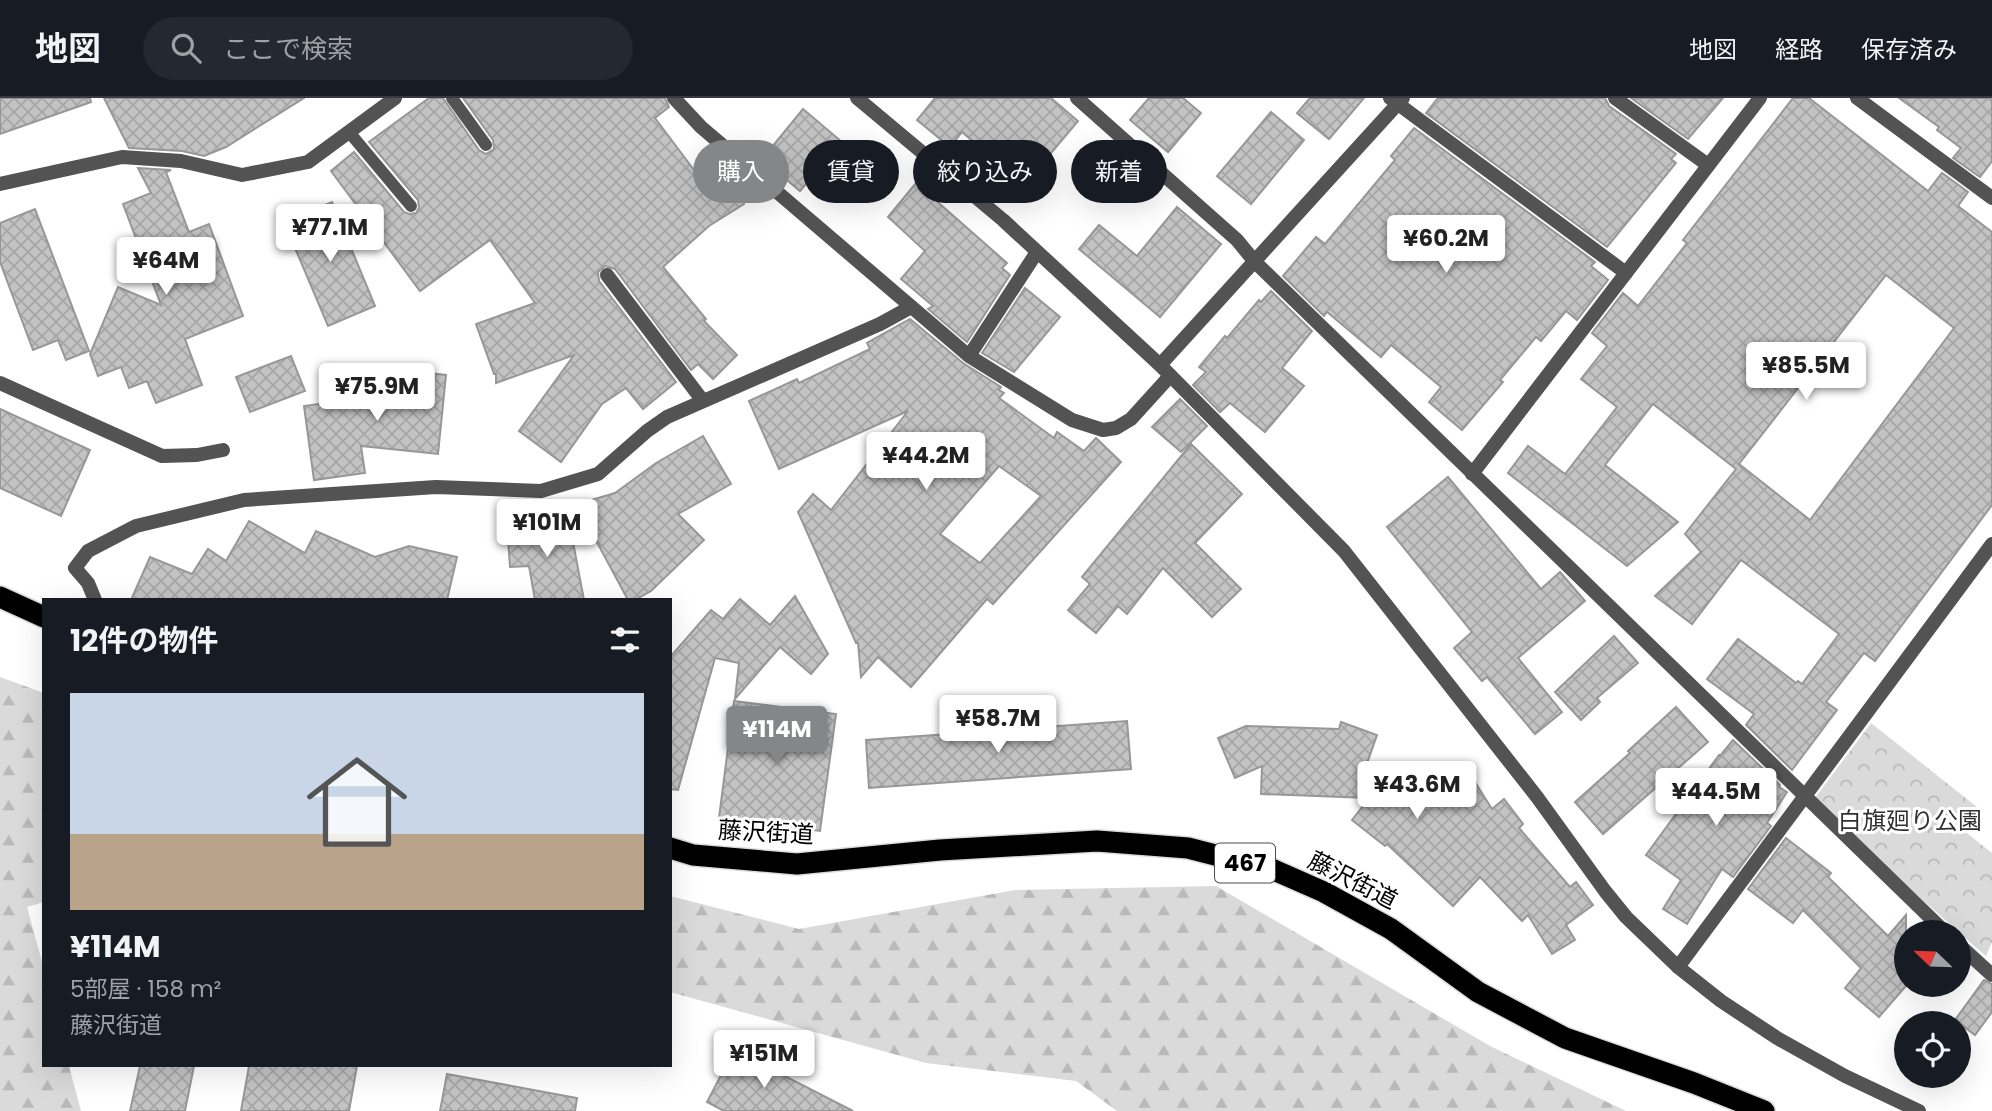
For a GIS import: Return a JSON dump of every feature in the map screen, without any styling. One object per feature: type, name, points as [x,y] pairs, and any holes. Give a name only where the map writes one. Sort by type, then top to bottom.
[{"type":"highway","points":[[0,597],[42,616]]},
{"type":"highway","name":"藤沢街道","points":[[672,849],[693,855],[797,864],[940,850],[1097,841],[1188,848],[1275,870],[1324,892],[1391,929],[1478,992],[1564,1038],[1694,1083],[1764,1111]]},
{"type":"street","points":[[0,184],[122,157],[181,161],[242,176],[307,162],[395,98]]},
{"type":"street","points":[[674,98],[701,127],[969,356],[1072,420],[1102,430],[1116,428],[1131,419],[1165,370],[1255,262],[1397,100],[1626,273]]},
{"type":"street","points":[[857,98],[1003,220],[1165,370],[1344,551],[1537,797],[1605,891],[1626,916],[1678,967],[1721,1001],[1777,1038],[1845,1076],[1919,1111]]},
{"type":"street","points":[[1077,98],[1237,240],[1255,262],[1932,920]]},
{"type":"street","points":[[1615,98],[1708,165]]},
{"type":"street","points":[[1472,474],[1760,98]]},
{"type":"street","points":[[1857,98],[1992,198]]},
{"type":"street","points":[[969,356],[1037,252]]},
{"type":"street","points":[[607,275],[703,401]]},
{"type":"street","points":[[94,598],[88,583],[75,568],[88,551],[136,526],[244,500],[436,487],[541,491],[598,474],[667,417],[880,324],[911,307]]},
{"type":"street","points":[[0,383],[162,456],[197,456],[223,450]]},
{"type":"street","points":[[1678,967],[1992,544]]},
{"type":"street","points":[[1971,956],[1992,975]]},
{"type":"lane","points":[[452,98],[486,145]]},
{"type":"lane","points":[[349,132],[411,206]]},
{"type":"green space","points":[[0,677],[42,692],[42,903],[27,907],[42,962],[42,1067],[69,1067],[81,1111],[0,1111]]},
{"type":"green space","name":"白旗廻り公園","points":[[1871,723],[1977,807],[1963,830],[1992,853],[1992,942],[1986,956],[1971,943],[1971,920],[1945,920],[1812,802]]},
{"type":"green space","points":[[1216,886],[1490,1046],[1626,1111],[1117,1111],[1076,1081],[926,1063],[672,993],[672,897],[799,929],[1015,890]]},
{"type":"building","points":[[0,98],[90,98],[91,102],[0,134]]},
{"type":"building","points":[[104,98],[304,98],[226,147],[204,156],[182,151],[129,148]]},
{"type":"building","points":[[429,98],[443,98],[479,150],[486,154],[494,149],[493,140],[463,98],[665,98],[669,107],[655,118],[693,169],[693,203],[744,204],[709,226],[663,267],[706,319],[704,321],[737,355],[713,379],[698,364],[691,370],[615,269],[605,266],[598,272],[599,281],[676,382],[643,409],[626,388],[602,404],[561,462],[519,431],[574,355],[496,383],[496,374],[476,324],[535,303],[490,240],[420,291],[331,171],[354,152],[404,212],[416,213],[419,208],[418,200],[369,142]]},
{"type":"building","points":[[935,98],[1051,98],[1078,121],[1057,146],[1057,140],[971,140],[962,132],[956,140],[941,140],[917,120]]},
{"type":"building","points":[[1149,98],[1183,98],[1201,113],[1168,152],[1167,140],[1154,140],[1130,120]]},
{"type":"building","points":[[1310,98],[1364,98],[1329,139],[1297,113]]},
{"type":"building","points":[[1438,98],[1605,98],[1609,106],[1676,154],[1671,159],[1676,163],[1607,247],[1426,113]]},
{"type":"building","points":[[1631,98],[1723,98],[1688,139]]},
{"type":"building","points":[[1793,98],[1809,98],[1928,191],[1942,173],[1968,192],[1958,206],[1992,232],[1992,505],[1875,661],[1864,653],[1826,702],[1837,710],[1792,770],[1746,725],[1754,714],[1707,679],[1738,639],[1796,683],[1798,681],[1802,684],[1839,634],[1741,560],[1692,624],[1655,596],[1701,552],[1685,534],[1736,469],[1653,404],[1605,465],[1678,522],[1627,566],[1508,473],[1528,446],[1565,474],[1617,407],[1581,379],[1607,346],[1592,333],[1623,293],[1638,306],[1687,243],[1683,240]],"holes":[[[1886,275],[1954,328],[1810,520],[1739,464]]]},
{"type":"building","points":[[1899,98],[1992,98],[1992,161],[1980,177],[1953,158],[1961,148],[1937,130],[1939,127]]},
{"type":"building","points":[[803,109],[840,140],[803,140],[803,188],[800,191],[789,182],[789,140],[778,140]]},
{"type":"building","points":[[1271,112],[1304,140],[1251,204],[1217,176]]},
{"type":"building","points":[[1414,128],[1595,262],[1591,266],[1608,280],[1577,320],[1566,311],[1541,341],[1536,337],[1500,380],[1503,382],[1462,430],[1429,402],[1441,387],[1391,345],[1381,357],[1327,312],[1324,316],[1283,276],[1316,237],[1325,244],[1395,160],[1391,156]]},
{"type":"building","points":[[138,168],[171,170],[166,172],[189,232],[209,224],[243,316],[185,339],[202,385],[156,403],[147,381],[129,388],[121,367],[98,376],[90,354],[118,287],[161,305],[123,204],[151,193]]},
{"type":"building","points":[[913,187],[913,203],[939,203],[1007,263],[1002,268],[1010,275],[967,342],[928,309],[933,306],[901,279],[925,251],[888,217]]},
{"type":"building","points":[[332,202],[375,306],[328,326],[284,222]]},
{"type":"building","points":[[1177,207],[1221,244],[1160,317],[1079,249],[1099,225],[1137,256]]},
{"type":"building","points":[[35,209],[89,351],[66,360],[58,340],[33,350],[0,262],[0,223]]},
{"type":"building","points":[[1025,288],[1060,317],[1014,372],[982,353]]},
{"type":"building","points":[[1271,291],[1312,331],[1282,368],[1304,386],[1265,432],[1230,403],[1220,412],[1193,385],[1206,372],[1199,367],[1259,300],[1261,302]]},
{"type":"building","points":[[910,319],[963,363],[1001,387],[999,390],[1004,393],[999,398],[1054,438],[1057,432],[1084,451],[1096,438],[1121,462],[993,604],[987,599],[911,687],[878,657],[861,677],[858,643],[798,512],[813,494],[831,510],[908,411],[779,469],[749,401],[797,379],[799,383],[870,349],[867,343]],"holes":[[[999,466],[1041,496],[980,563],[940,534]]]},
{"type":"building","points":[[291,356],[305,391],[250,412],[236,377]]},
{"type":"building","points":[[379,368],[446,375],[438,454],[361,446],[365,473],[314,480],[304,406],[376,396]]},
{"type":"building","points":[[1180,399],[1207,426],[1181,452],[1152,427]]},
{"type":"building","points":[[0,409],[90,450],[61,516],[0,488]]},
{"type":"building","points":[[703,436],[731,484],[678,514],[704,540],[651,591],[639,598],[627,598],[585,520],[594,519],[588,501],[615,493],[656,463]]},
{"type":"building","points":[[1191,444],[1242,494],[1195,543],[1241,589],[1212,617],[1163,568],[1127,614],[1118,606],[1096,633],[1068,610],[1090,584],[1082,577]]},
{"type":"building","points":[[1448,477],[1541,589],[1560,572],[1585,601],[1518,658],[1562,712],[1535,734],[1487,677],[1482,681],[1454,648],[1472,632],[1387,527]]},
{"type":"building","points":[[249,521],[305,553],[316,531],[375,557],[409,546],[457,557],[447,598],[132,598],[150,557],[192,574],[208,549],[226,561]]},
{"type":"building","points":[[569,521],[584,598],[535,598],[529,566],[510,567],[507,525]]},
{"type":"building","points":[[795,596],[828,654],[811,674],[780,647],[735,699],[739,663],[715,658],[678,790],[672,789],[672,655],[711,610],[723,619],[740,599],[770,625]]},
{"type":"building","points":[[1614,636],[1638,663],[1597,698],[1600,702],[1581,720],[1555,692]]},
{"type":"building","points":[[734,701],[836,714],[820,831],[719,818]]},
{"type":"building","points":[[1676,707],[1708,742],[1603,834],[1575,802]]},
{"type":"building","points":[[1127,721],[1131,769],[869,788],[866,740]]},
{"type":"building","points":[[1341,722],[1377,735],[1365,769],[1409,804],[1466,768],[1492,809],[1504,799],[1523,824],[1519,828],[1570,887],[1576,882],[1593,905],[1566,925],[1575,940],[1552,954],[1528,915],[1522,921],[1480,877],[1453,906],[1387,844],[1385,846],[1352,820],[1369,798],[1261,794],[1262,766],[1235,778],[1218,738],[1246,726],[1339,729]]},
{"type":"building","points":[[1733,740],[1787,792],[1767,823],[1771,826],[1733,877],[1722,869],[1687,924],[1663,909],[1681,880],[1646,855],[1719,755]]},
{"type":"building","points":[[1786,838],[1831,873],[1828,877],[1888,936],[1894,929],[1896,998],[1879,1017],[1845,988],[1861,968],[1803,910],[1793,923],[1748,889]]},
{"type":"building","points":[[1984,980],[1992,984],[1992,1012],[1975,1035],[1971,1032],[1971,1011],[1962,1011]]},
{"type":"building","points":[[734,1050],[853,1111],[724,1111],[707,1102]]},
{"type":"building","points":[[140,1067],[194,1067],[185,1111],[130,1111]]},
{"type":"building","points":[[249,1067],[357,1067],[349,1111],[241,1111]]},
{"type":"building","points":[[447,1074],[577,1098],[575,1111],[440,1111]]}]
